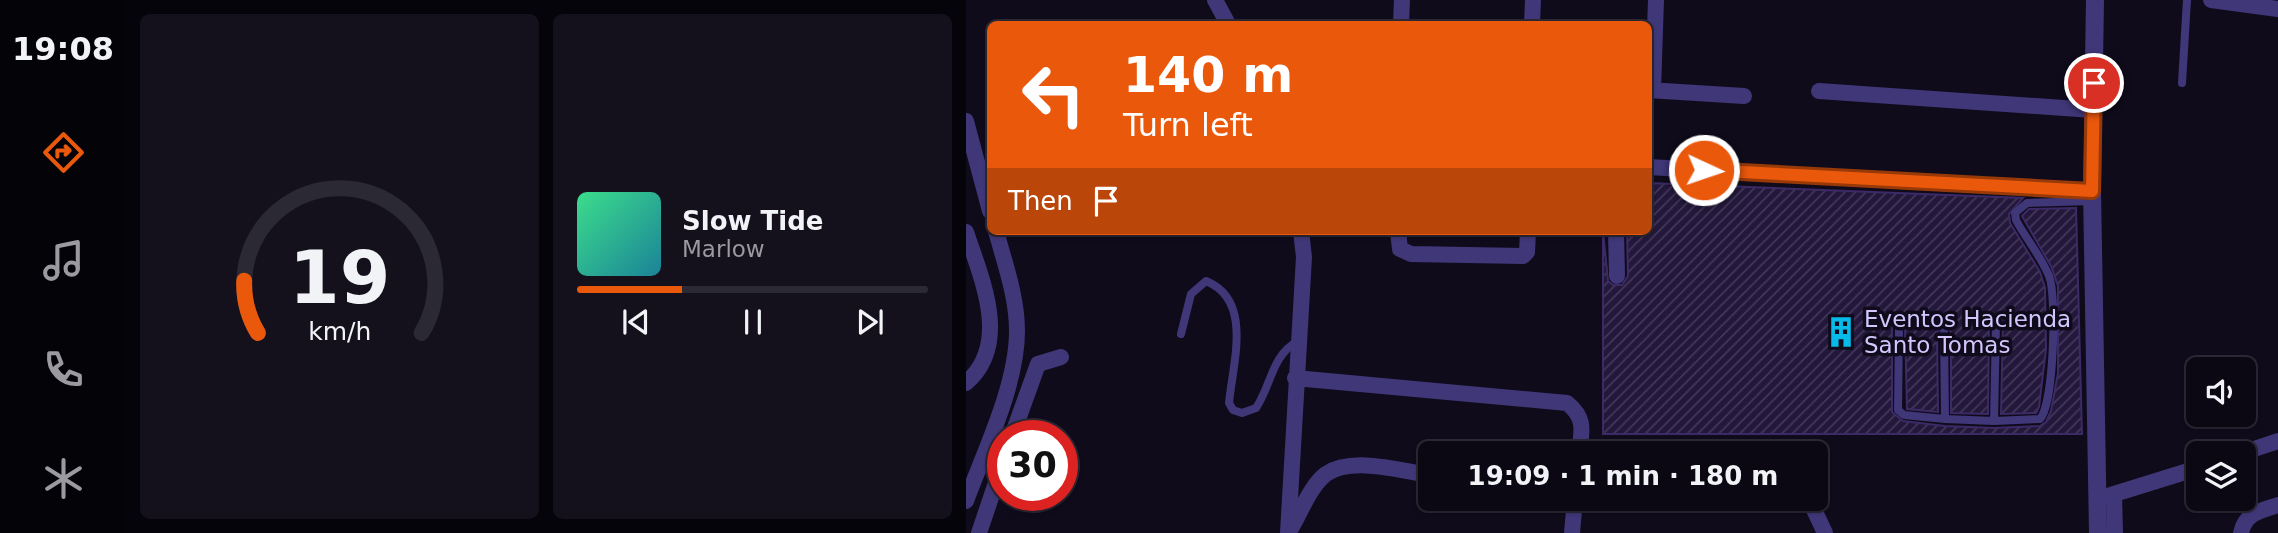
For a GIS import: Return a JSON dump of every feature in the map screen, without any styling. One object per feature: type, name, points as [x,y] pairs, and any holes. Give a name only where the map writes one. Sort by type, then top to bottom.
[{"type":"street","points":[[1215,0],[1226,21]]},
{"type":"street","points":[[1401,21],[1402,0]]},
{"type":"street","points":[[1532,21],[1533,0]]},
{"type":"street","points":[[1652,72],[1656,0]]},
{"type":"street","points":[[2095,0],[2092,196],[2106,496],[2115,533]]},
{"type":"street","points":[[2211,0],[2278,9]]},
{"type":"street","points":[[1652,90],[1744,96]]},
{"type":"street","points":[[1819,91],[2093,110]]},
{"type":"street","points":[[966,121],[987,200]]},
{"type":"street","points":[[1652,167],[2092,196]]},
{"type":"street","points":[[966,232],[990,312],[989,352],[966,383]]},
{"type":"street","points":[[966,501],[1013,369],[1017,331],[1013,292],[997,235]]},
{"type":"street","points":[[1288,533],[1304,257],[1301,235]]},
{"type":"street","points":[[1398,235],[1400,249],[1411,254],[1522,256],[1527,252],[1528,235]]},
{"type":"street","points":[[1616,235],[1617,276]]},
{"type":"street","points":[[1018,420],[1038,364],[1061,358]]},
{"type":"street","points":[[1295,378],[1567,403],[1577,411],[1583,421],[1580,441]]},
{"type":"street","points":[[2256,448],[2278,441]]},
{"type":"street","points":[[1288,533],[1314,487],[1326,474],[1340,468],[1361,466],[1418,473]]},
{"type":"street","points":[[2106,496],[2186,472]]},
{"type":"street","points":[[2098,533],[2106,496]]},
{"type":"street","points":[[2241,533],[2243,522],[2250,515],[2278,505]]},
{"type":"street","points":[[979,533],[987,509]]},
{"type":"street","points":[[1572,533],[1574,511]]},
{"type":"street","points":[[1815,511],[1825,533]]},
{"type":"lane","points":[[2182,83],[2187,0]]},
{"type":"lane","points":[[1899,328],[1898,410],[1904,415],[1994,421],[2040,419],[2046,413],[2053,341],[2050,278],[2015,220],[2015,214],[2027,203],[2092,196]]},
{"type":"lane","points":[[1181,334],[1191,294],[1206,281],[1221,287],[1230,297],[1237,318],[1229,402],[1233,410],[1242,413],[1256,408],[1276,360],[1282,352],[1298,341]]},
{"type":"lane","points":[[1994,421],[1996,323]]},
{"type":"lane","points":[[1944,332],[1945,419]]},
{"type":"building","name":"Eventos Hacienda Santo Tomas","points":[[1652,183],[2023,198],[2009,214],[2010,223],[2040,272],[2045,288],[2046,349],[2036,413],[2001,414],[2003,323],[1995,317],[1989,323],[1988,414],[1951,413],[1951,332],[1945,326],[1937,332],[1938,412],[1907,409],[1905,327],[1902,322],[1896,322],[1892,328],[1892,412],[1903,421],[1945,426],[2040,426],[2046,422],[2051,411],[2058,373],[2058,286],[2051,266],[2022,216],[2029,209],[2076,208],[2082,434],[1603,434],[1603,235],[1608,281],[1613,285],[1622,285],[1628,276],[1627,235],[1652,235]]},
{"type":"place","name":"Eventos Hacienda Santo Tomas","points":[[1841,332]]},
{"type":"route","points":[[1704,170],[2092,191],[2094,83]]}]
